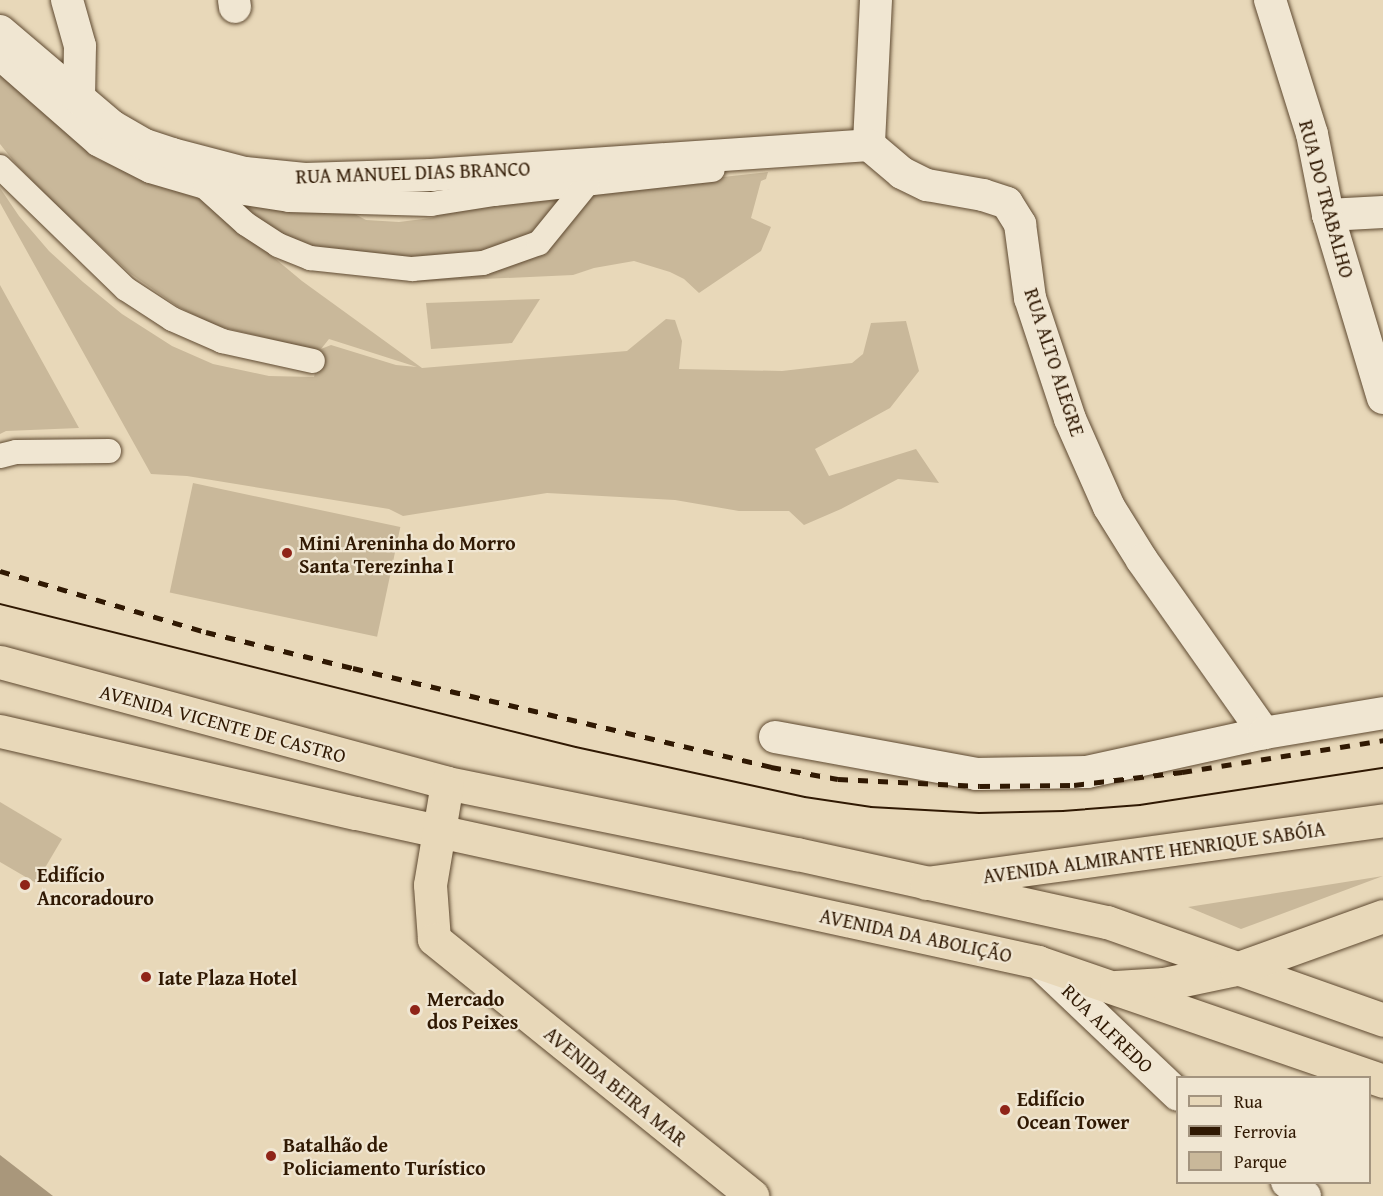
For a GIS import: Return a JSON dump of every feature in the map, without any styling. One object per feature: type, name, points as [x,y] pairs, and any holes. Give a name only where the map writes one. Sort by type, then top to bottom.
[{"type":"main road","name":"AVENIDA VICENTE DE CASTRO","points":[[2,672],[447,783]]},
{"type":"main road","points":[[0,731],[438,830]]},
{"type":"main road","name":"AVENIDA BEIRA MAR","points":[[447,783],[430,885],[434,939],[752,1196]]},
{"type":"main road","points":[[447,783],[1107,922],[1383,1020]]},
{"type":"main road","name":"AVENIDA ALMIRANTE HENRIQUE SABÓIA","points":[[926,883],[1383,820]]},
{"type":"main road","name":"AVENIDA DA ABOLIÇÃO","points":[[438,830],[1038,962],[1116,987],[1226,1029],[1368,1076]]},
{"type":"main road","points":[[1116,987],[1164,984],[1236,969],[1383,916]]},
{"type":"street","points":[[67,0],[80,46],[79,99]]},
{"type":"street","points":[[869,145],[876,0]]},
{"type":"street","name":"RUA DO TRABALHO","points":[[1270,0],[1312,134],[1328,215],[1383,398]]},
{"type":"street","name":"RUA MANUEL DIAS BRANCO","points":[[0,31],[112,126],[145,145],[245,173],[304,179],[431,175],[869,145]]},
{"type":"street","points":[[0,59],[97,144],[150,171],[205,188],[289,200],[431,204],[764,165]]},
{"type":"street","name":"RUA ALTO ALEGRE","points":[[869,145],[902,173],[927,185],[983,195],[1007,203],[1020,224],[1030,298],[1070,419],[1109,507],[1142,560],[1264,733]]},
{"type":"street","points":[[0,167],[126,289],[172,318],[222,341],[313,362]]},
{"type":"street","points":[[205,188],[246,224],[278,245],[310,258],[412,269],[483,263],[539,243],[587,184]]},
{"type":"street","points":[[1328,215],[1383,212]]},
{"type":"street","points":[[0,456],[16,452],[109,451]]},
{"type":"street","points":[[775,737],[976,774],[1087,772],[1264,733],[1383,712]]},
{"type":"street","name":"RUA ALFREDO","points":[[1038,962],[1176,1093]]},
{"type":"street","points":[[1290,1184],[1305,1196]]},
{"type":"green space","points":[[0,73],[97,159],[162,187],[205,200],[302,281],[422,368],[627,351],[666,319],[675,320],[682,341],[679,369],[782,371],[852,363],[863,354],[871,323],[906,321],[919,371],[890,408],[815,449],[829,476],[916,449],[939,483],[898,479],[841,509],[804,525],[789,511],[739,511],[675,500],[547,493],[403,516],[389,509],[187,476],[151,474],[0,203],[0,188],[19,216],[49,251],[122,314],[172,346],[213,364],[269,376],[314,377],[320,351],[213,325],[177,306],[131,274],[55,204],[0,144]],"holes":[[[329,339],[417,367],[396,365],[331,345],[321,349]]]},
{"type":"green space","points":[[768,172],[766,179],[761,181],[751,218],[771,227],[761,251],[699,293],[684,279],[670,272],[634,261],[594,268],[573,275],[415,282],[422,279],[490,271],[595,191]]},
{"type":"green space","points":[[568,195],[531,233],[479,255],[415,259],[312,252],[282,237],[237,204],[351,212],[366,220],[399,222],[431,218],[463,207]]},
{"type":"green space","points":[[0,285],[79,428],[6,431],[0,434]]},
{"type":"green space","points":[[540,299],[512,343],[431,349],[426,303]]},
{"type":"green space","name":"Mini Areninha do Morro Santa Terezinha I","points":[[193,483],[400,527],[377,637],[170,593]]},
{"type":"green space","points":[[0,802],[62,839],[36,883],[0,862]]},
{"type":"green space","points":[[1383,876],[1241,929],[1188,907]]},
{"type":"shaded area","points":[[0,1155],[53,1196],[0,1196]]},
{"type":"tram line","points":[[0,604],[576,747],[805,797],[871,807],[979,813],[1063,811],[1140,805],[1383,768]]},
{"type":"railway","points":[[0,571],[206,632],[771,767],[838,779],[980,786],[1074,785],[1182,772],[1383,740]]},
{"type":"place","name":"Mini Areninha do Morro Santa Terezinha I","points":[[287,553]]},
{"type":"place","name":"Edifício Ancoradouro","points":[[25,885]]},
{"type":"place","name":"Iate Plaza Hotel","points":[[146,977]]},
{"type":"place","name":"Mercado dos Peixes","points":[[415,1010]]},
{"type":"place","name":"Edifício Ocean Tower","points":[[1005,1110]]},
{"type":"place","name":"Batalhão de Policiamento Turístico","points":[[271,1156]]}]
